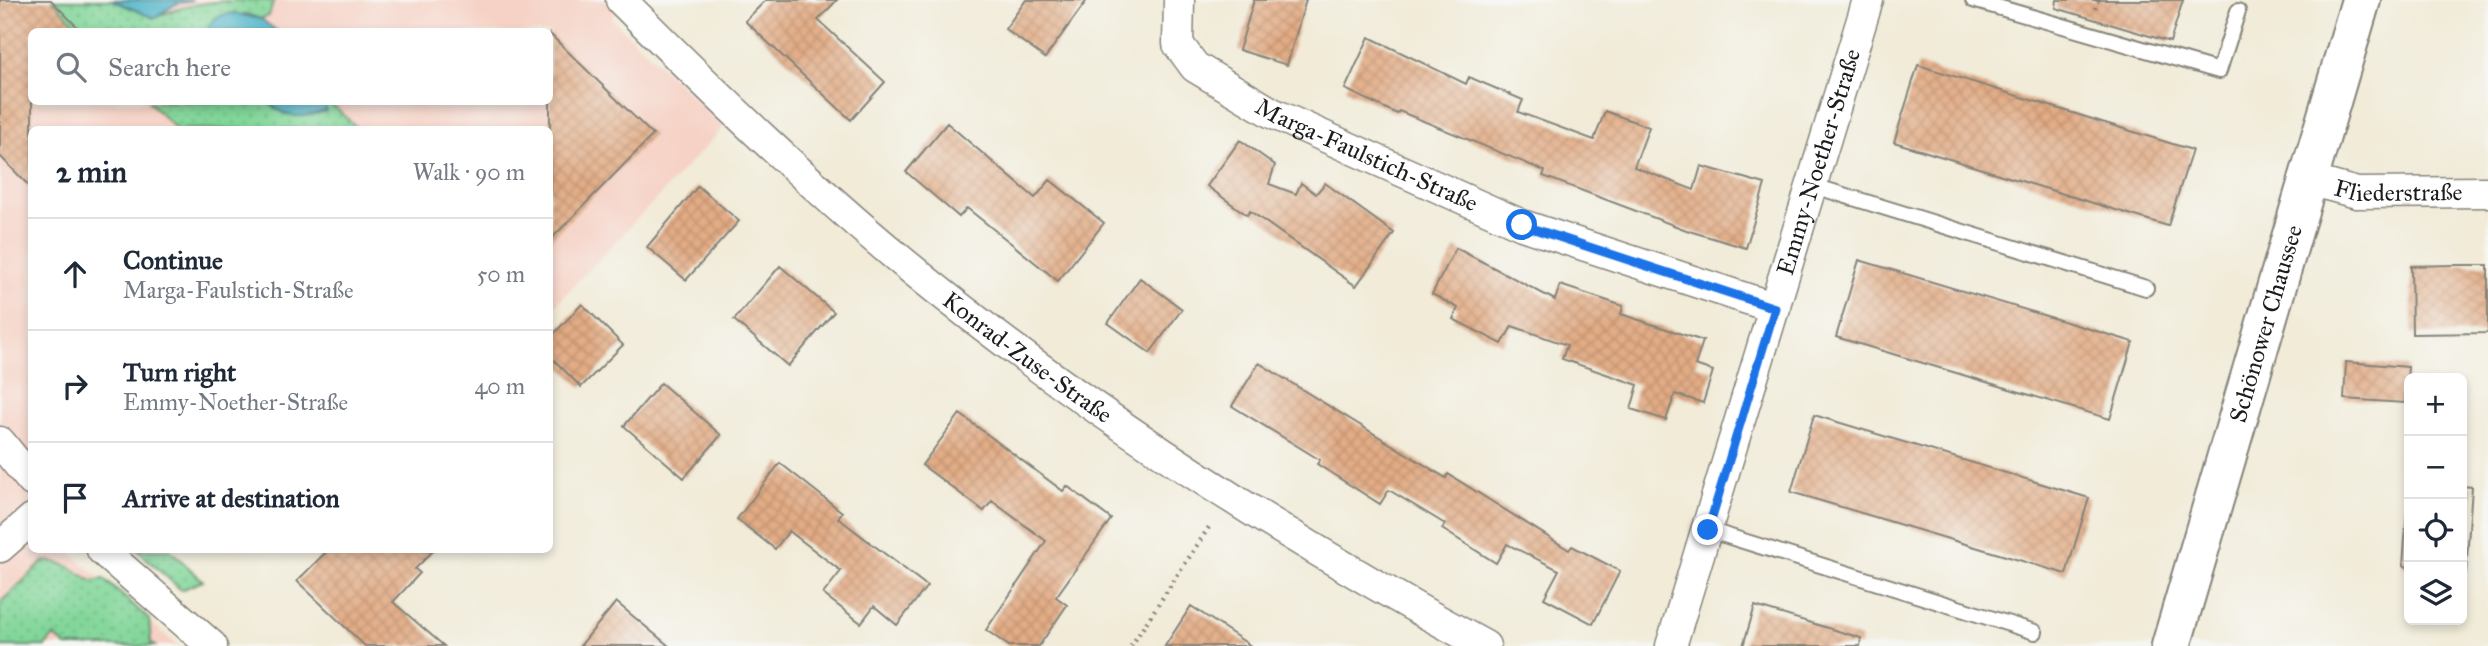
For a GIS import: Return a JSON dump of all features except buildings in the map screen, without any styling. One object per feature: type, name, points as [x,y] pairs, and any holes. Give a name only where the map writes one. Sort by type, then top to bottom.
[{"type":"main road","name":"Schönower Chaussee","points":[[2171,646],[2361,0]]},
{"type":"street","name":"Konrad-Zuse-Straße","points":[[621,0],[716,95],[903,262],[1094,407],[1230,496],[1412,607],[1485,646]]},
{"type":"street","name":"Marga-Faulstich-Straße","points":[[1178,0],[1178,44],[1190,61],[1211,79],[1272,113],[1522,225],[1775,308]]},
{"type":"street","name":"Emmy-Noether-Straße","points":[[1671,646],[1814,186],[1868,0]]},
{"type":"street","name":"Fliederstraße","points":[[2309,180],[2357,193],[2488,192]]},
{"type":"street","points":[[0,442],[28,476]]},
{"type":"street","points":[[0,547],[28,522]]},
{"type":"street","points":[[105,553],[212,646]]},
{"type":"lane","points":[[1973,0],[2219,71],[2238,11]]},
{"type":"lane","points":[[1814,186],[2146,288]]},
{"type":"lane","points":[[1708,530],[2035,632]]},
{"type":"path","points":[[1131,646],[1230,496]]},
{"type":"shaded area","points":[[0,0],[627,0],[611,18],[724,127],[553,308],[553,126],[28,126],[28,553],[73,553],[178,646],[0,646]]},
{"type":"green space","points":[[52,0],[112,0],[154,18],[197,4],[274,0],[269,16],[261,19],[247,14],[211,22],[209,28],[79,28]]},
{"type":"green space","points":[[152,105],[272,105],[288,115],[302,116],[326,111],[326,105],[333,105],[355,126],[173,126]]},
{"type":"green space","points":[[140,553],[173,553],[203,581],[181,590]]},
{"type":"green space","points":[[44,561],[63,564],[91,581],[104,579],[149,619],[151,643],[155,646],[66,646],[54,636],[45,646],[0,646],[0,603]]},
{"type":"water","points":[[112,0],[193,0],[176,4],[154,18]]},
{"type":"water","points":[[233,13],[261,19],[273,28],[209,28],[211,23]]},
{"type":"water","points":[[272,105],[326,105],[326,111],[295,116]]},
{"type":"route","points":[[1522,225],[1775,308],[1708,530]]}]
